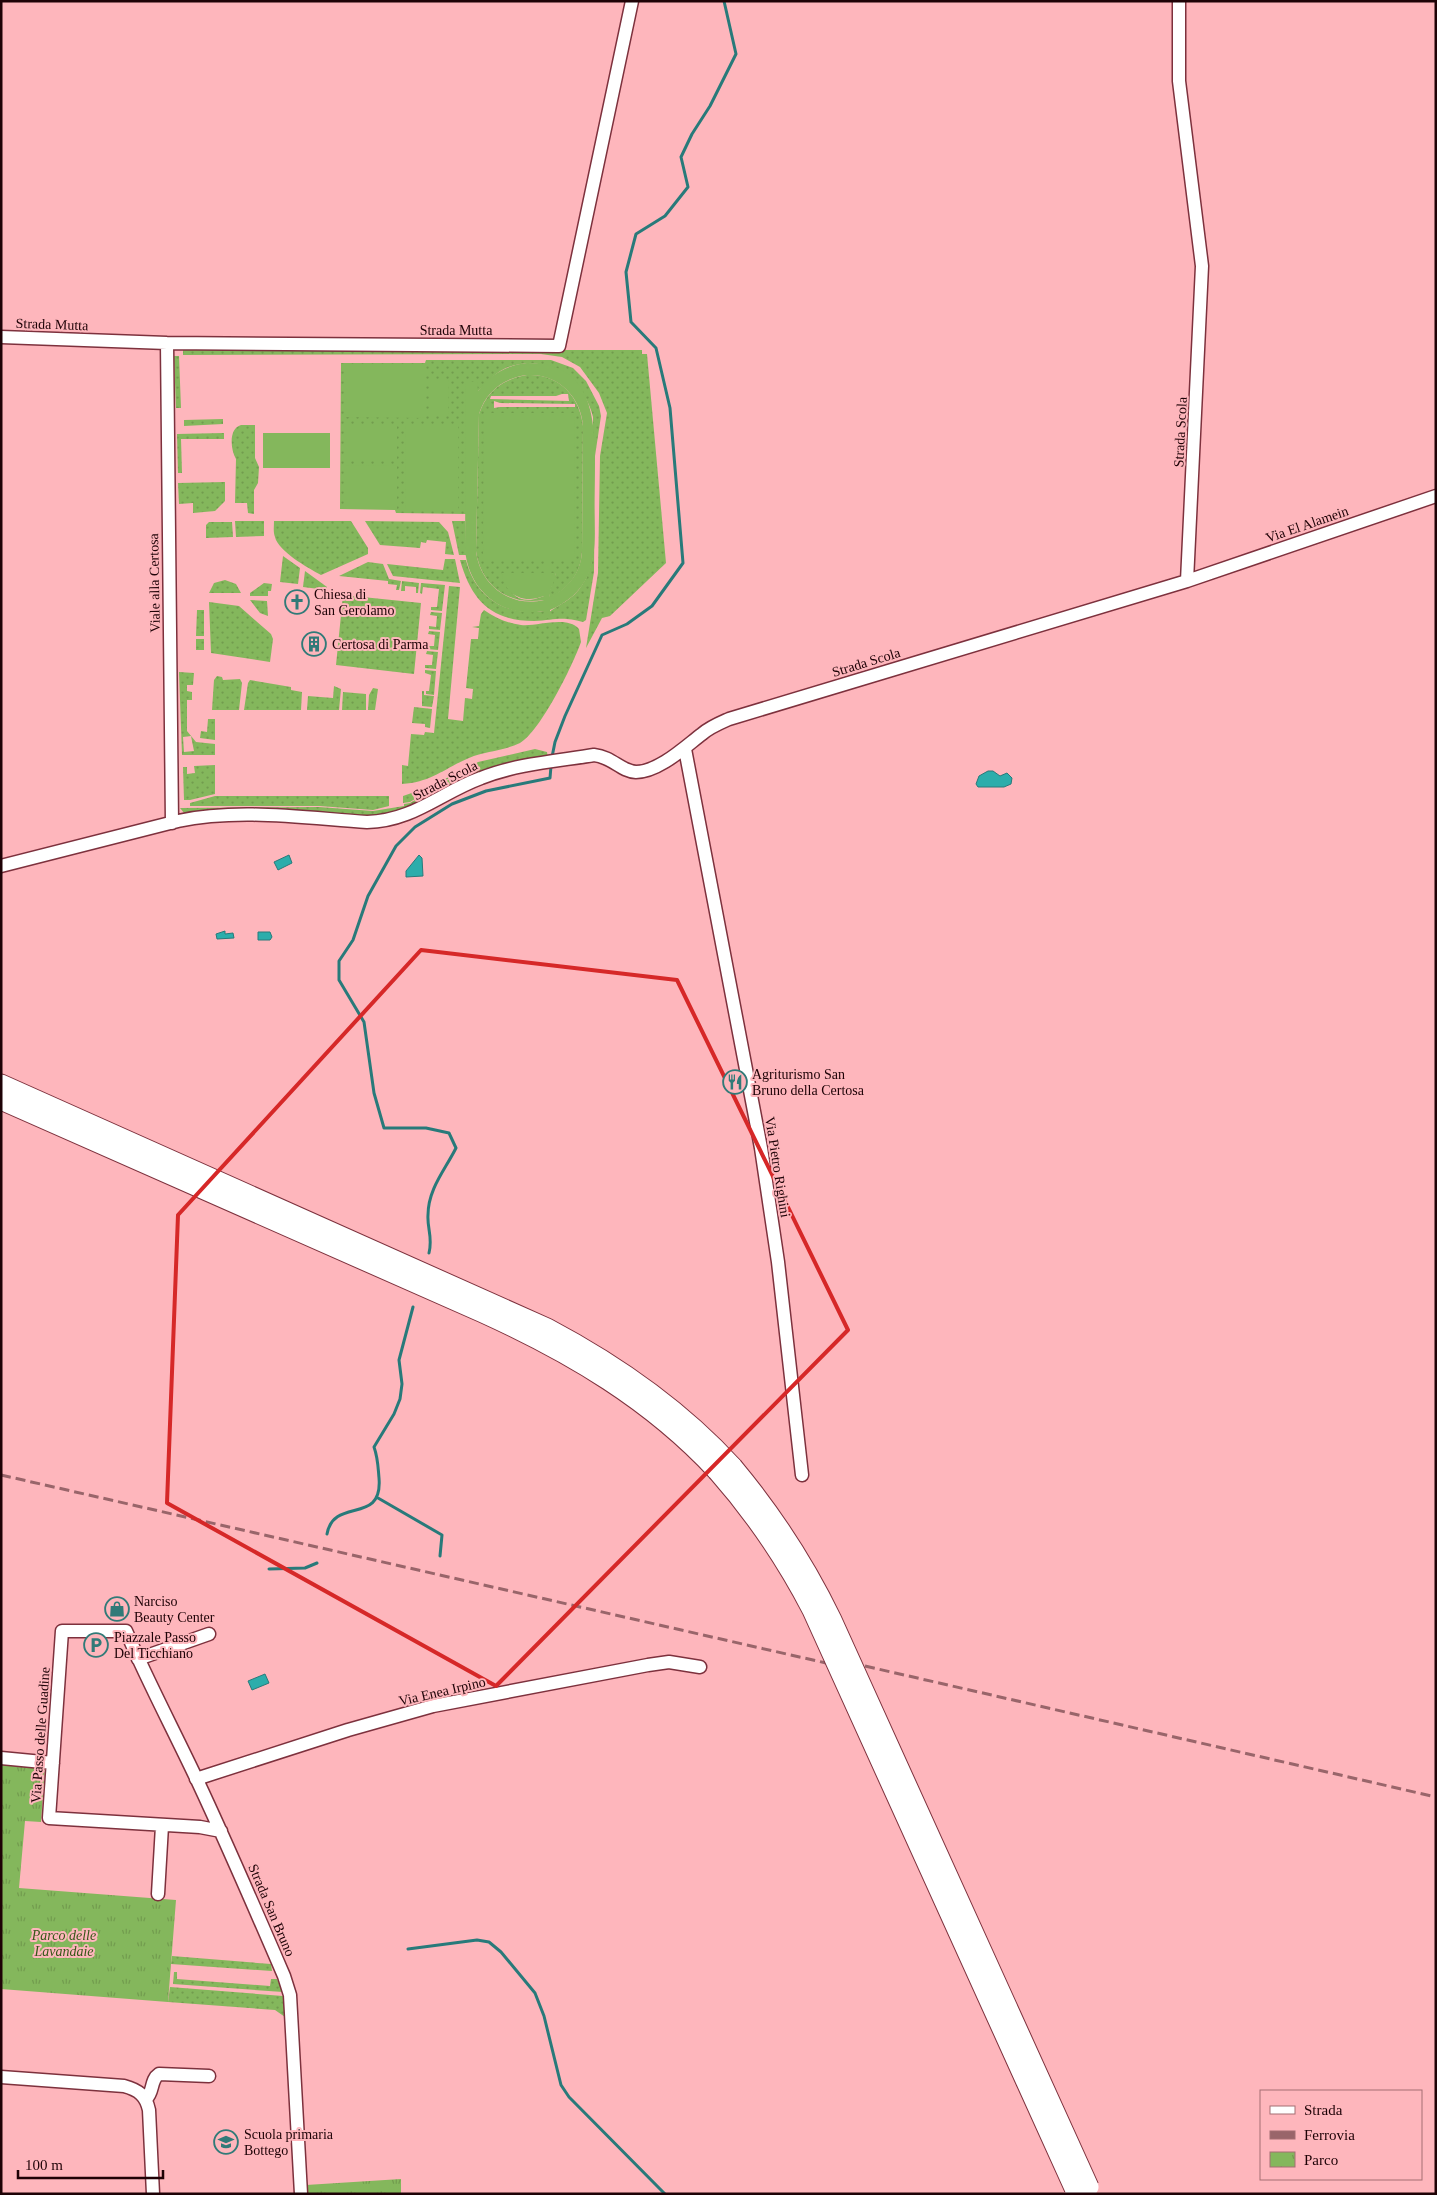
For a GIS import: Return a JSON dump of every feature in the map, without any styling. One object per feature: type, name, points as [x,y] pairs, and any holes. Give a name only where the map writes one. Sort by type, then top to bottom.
[{"type":"highway","points":[[1,1084],[554,1331],[602,1358],[652,1392],[688,1423],[725,1469],[747,1506],[772,1540],[812,1610],[1083,2191]]},
{"type":"highway","points":[[1,1100],[484,1313],[552,1346],[588,1366],[638,1399],[725,1469]]},
{"type":"street","name":"Strada Mutta","points":[[1,337],[167,343],[559,346],[632,1]]},
{"type":"street","name":"Strada Scola","points":[[1,866],[172,823],[204,817],[241,816],[316,818],[367,822],[385,821],[416,811],[480,778],[501,771],[594,755],[605,756],[627,770],[638,772],[650,768],[685,749],[703,733],[729,719],[1187,581],[1202,266],[1179,81],[1179,1]]},
{"type":"street","name":"Viale alla Certosa","points":[[167,343],[172,823]]},
{"type":"street","name":"Via El Alamein","points":[[1187,581],[1436,496]]},
{"type":"street","name":"Via Pietro Righini","points":[[685,749],[761,1148],[778,1262],[802,1475]]},
{"type":"street","name":"Via Passo delle Guadine","points":[[126,1631],[62,1631],[49,1818],[200,1827],[221,1831]]},
{"type":"street","name":"Strada San Bruno","points":[[126,1631],[221,1831],[290,1994],[301,2194]]},
{"type":"street","points":[[138,1659],[209,1634]]},
{"type":"street","name":"Via Enea Irpino","points":[[196,1779],[348,1730],[433,1706],[648,1665],[669,1662],[700,1667]]},
{"type":"street","points":[[1,1758],[53,1763]]},
{"type":"street","points":[[158,1894],[162,1826]]},
{"type":"street","points":[[146,2099],[149,2095],[153,2079],[159,2074],[209,2076]]},
{"type":"street","points":[[1,2077],[124,2086],[139,2092],[146,2099],[150,2116],[153,2194]]},
{"type":"highlighted area","points":[[421,950],[677,980],[848,1330],[496,1686],[167,1503],[178,1215]]},
{"type":"green space","points":[[183,350],[642,350],[642,354],[647,354],[666,563],[610,616],[602,618],[586,648],[598,573],[600,456],[607,413],[599,393],[580,367],[562,357],[541,354],[183,355]]},
{"type":"green space","points":[[174,356],[179,356],[181,408],[176,408]]},
{"type":"green space","points":[[426,360],[551,360],[573,368],[586,381],[599,406],[601,416],[595,456],[594,572],[586,620],[583,622],[564,619],[519,620],[494,612],[485,605],[470,586],[460,560],[466,560],[470,573],[477,584],[494,602],[517,611],[544,611],[544,618],[553,609],[574,595],[586,579],[593,554],[593,417],[581,391],[560,372],[547,366],[533,363],[519,364],[500,371],[477,392],[466,382],[466,514],[396,513],[395,510],[340,509],[341,363],[425,363]]},
{"type":"green space","points":[[345,364],[425,364],[425,418],[345,417]]},
{"type":"green space","points":[[519,364],[553,366],[571,376],[583,392],[590,411],[594,432],[595,537],[591,566],[585,581],[577,591],[568,600],[550,610],[550,618],[544,618],[544,611],[514,611],[490,599],[473,578],[465,550],[466,382],[477,382],[478,391],[499,372]],"holes":[[[527,375],[538,375],[557,382],[566,388],[578,405],[581,415],[583,426],[582,551],[579,566],[573,578],[563,589],[550,597],[556,573],[550,573],[550,565],[544,565],[544,573],[502,573],[507,587],[517,596],[530,599],[544,596],[544,600],[531,602],[509,597],[499,591],[490,584],[479,563],[476,551],[479,414],[486,399],[497,387],[511,379]]]},
{"type":"green space","points":[[538,375],[558,382],[566,388],[577,405],[583,426],[582,551],[579,566],[573,579],[563,590],[550,598],[550,590],[556,573],[503,573],[509,588],[517,597],[528,600],[544,596],[544,600],[531,601],[519,600],[499,591],[484,574],[476,551],[479,414],[486,399],[497,387],[518,377]],"holes":[[[568,394],[569,401],[490,399],[491,396],[556,396]],[[494,401],[500,403],[575,404],[575,407],[494,408]]]},
{"type":"green space","points":[[430,379],[449,379],[448,414],[430,414]]},
{"type":"green space","points":[[484,413],[575,413],[574,559],[483,559]]},
{"type":"green space","points":[[223,419],[223,424],[184,426],[184,420]]},
{"type":"green space","points":[[345,424],[397,424],[397,459],[345,459]]},
{"type":"green space","points":[[241,425],[255,425],[255,458],[259,467],[258,483],[254,490],[254,514],[248,513],[247,503],[235,503],[236,459],[232,439],[234,430]]},
{"type":"green space","points":[[406,425],[458,425],[458,509],[405,509]]},
{"type":"green space","points":[[224,433],[224,439],[181,439],[182,473],[178,473],[177,434]]},
{"type":"green space","points":[[263,433],[330,433],[330,468],[263,468]]},
{"type":"green space","points":[[345,465],[397,466],[397,509],[345,509]]},
{"type":"green space","points":[[225,482],[225,501],[215,511],[193,513],[193,503],[179,504],[178,483]]},
{"type":"green space","points":[[235,521],[264,521],[264,536],[236,537]]},
{"type":"green space","points":[[274,521],[351,521],[368,548],[368,554],[321,575],[294,559],[282,548],[274,535]]},
{"type":"green space","points":[[365,521],[439,522],[448,532],[454,555],[445,554],[446,542],[427,540],[426,543],[421,542],[420,548],[380,545]]},
{"type":"green space","points":[[452,521],[465,521],[466,555],[459,555]]},
{"type":"green space","points":[[209,522],[232,522],[233,537],[206,538],[206,525]]},
{"type":"green space","points":[[283,556],[300,568],[298,584],[280,582]]},
{"type":"green space","points":[[445,559],[455,559],[460,583],[393,576],[387,564],[443,570]]},
{"type":"green space","points":[[368,562],[383,564],[389,579],[401,581],[399,590],[396,590],[397,585],[388,584],[388,581],[339,576]]},
{"type":"green space","points":[[305,571],[327,587],[327,590],[303,587]]},
{"type":"green space","points":[[225,580],[236,584],[241,593],[209,593],[214,583]]},
{"type":"green space","points":[[402,581],[419,583],[418,593],[416,593],[416,587],[405,586],[405,591],[401,591]]},
{"type":"green space","points":[[264,583],[272,584],[271,591],[268,591],[268,596],[250,596],[250,593]]},
{"type":"green space","points":[[421,583],[445,585],[442,611],[431,610],[431,607],[437,607],[439,589],[423,587],[422,594],[420,593]]},
{"type":"green space","points":[[449,586],[460,587],[448,719],[463,721],[465,698],[472,699],[473,689],[466,688],[471,639],[478,639],[479,628],[472,627],[479,626],[481,614],[484,610],[501,620],[521,625],[551,622],[567,623],[579,629],[581,642],[571,666],[546,712],[537,726],[520,743],[469,758],[430,778],[402,784],[402,765],[408,766],[411,734],[424,735],[425,732],[434,733]]},
{"type":"green space","points":[[343,595],[421,603],[414,674],[336,665]]},
{"type":"green space","points":[[250,600],[267,601],[268,616],[260,613]]},
{"type":"green space","points":[[209,602],[239,606],[271,634],[273,639],[270,662],[211,653]]},
{"type":"green space","points":[[197,610],[204,610],[204,636],[196,636]]},
{"type":"green space","points":[[431,612],[442,613],[440,630],[429,629],[429,626],[436,627],[437,616],[430,615]]},
{"type":"green space","points":[[429,631],[440,632],[438,650],[427,649],[427,646],[434,646],[435,635],[428,634]]},
{"type":"green space","points":[[196,639],[204,639],[204,650],[196,650]]},
{"type":"green space","points":[[427,651],[438,652],[436,669],[425,668],[425,665],[432,665],[433,655],[426,654]]},
{"type":"green space","points":[[425,670],[436,671],[434,695],[426,694],[426,691],[429,691],[431,675],[425,673]]},
{"type":"green space","points":[[179,672],[194,673],[193,685],[187,685],[187,691],[192,692],[192,700],[187,700],[187,731],[196,742],[215,744],[215,755],[182,755]],"holes":[[[191,736],[194,751],[184,752],[183,737]]]},
{"type":"green space","points":[[217,676],[222,677],[223,680],[240,679],[242,683],[239,710],[212,710],[214,680]]},
{"type":"green space","points":[[250,680],[291,687],[291,690],[302,692],[301,710],[244,710]]},
{"type":"green space","points":[[334,686],[341,689],[339,710],[307,710],[308,696],[333,698]]},
{"type":"green space","points":[[373,688],[378,689],[375,710],[368,710],[369,695]]},
{"type":"green space","points":[[422,691],[424,691],[424,695],[434,696],[432,707],[422,706]]},
{"type":"green space","points":[[343,692],[366,694],[366,710],[342,710]]},
{"type":"green space","points":[[414,707],[432,709],[430,728],[425,727],[425,724],[412,723]]},
{"type":"green space","points":[[208,719],[215,719],[215,740],[200,738],[201,731],[207,732]]},
{"type":"green space","points":[[535,749],[547,752],[548,759],[390,817],[185,814],[180,808],[319,807],[373,811],[404,806],[404,804],[410,803],[478,762]]},
{"type":"green space","points":[[474,763],[410,802],[403,803],[403,796],[432,786]]},
{"type":"green space","points":[[215,765],[215,794],[184,800],[183,767],[187,767],[187,774],[195,773],[194,766]]},
{"type":"green space","points":[[215,796],[389,796],[389,806],[373,810],[319,806],[190,806],[190,803]]},
{"type":"green space","name":"Parco delle Lavandaie","points":[[1,1762],[45,1765],[41,1822],[25,1821],[19,1888],[176,1900],[168,2002],[1,1989]]},
{"type":"green space","points":[[172,1956],[271,1964],[272,1971],[171,1964]]},
{"type":"green space","points":[[174,1972],[177,1972],[177,1979],[270,1986],[271,1979],[277,1979],[283,1992],[173,1984]]},
{"type":"green space","points":[[170,1987],[283,1996],[285,2017],[275,2010],[168,2002]]},
{"type":"green space","points":[[401,2179],[401,2194],[307,2194],[306,2185]]},
{"type":"water","points":[[988,771],[993,771],[1000,776],[1007,773],[1012,778],[1011,784],[1004,787],[978,787],[976,784],[979,776]]},
{"type":"water","points":[[289,855],[292,863],[278,870],[274,862]]},
{"type":"water","points":[[419,855],[422,858],[423,876],[406,877],[406,871]]},
{"type":"water","points":[[225,931],[225,934],[233,933],[234,938],[217,939],[216,934]]},
{"type":"water","points":[[258,932],[270,932],[272,937],[270,940],[258,940]]},
{"type":"water","points":[[265,1674],[269,1683],[252,1690],[248,1681]]},
{"type":"waterway","points":[[552,757],[555,742],[565,716],[602,635],[627,624],[652,606],[683,563],[670,408],[656,348],[631,322],[626,272],[636,234],[665,216],[688,187],[681,157],[692,134],[710,106],[736,54],[724,1]]},
{"type":"waterway","points":[[429,1253],[428,1215],[431,1197],[456,1148],[449,1133],[426,1128],[384,1128],[374,1093],[364,1022],[339,980],[339,961],[353,940],[368,896],[396,846],[415,827],[452,804],[486,791],[550,778],[551,766]]},
{"type":"waterway","points":[[327,1534],[331,1523],[339,1516],[366,1507],[374,1502],[378,1493],[378,1466],[374,1447],[394,1414],[400,1399],[402,1384],[399,1360],[413,1307]]},
{"type":"waterway","points":[[378,1498],[442,1535],[440,1556]]},
{"type":"waterway","points":[[269,1569],[305,1568],[317,1563]]},
{"type":"waterway","points":[[408,1949],[477,1940],[489,1942],[501,1952],[535,1993],[544,2016],[561,2085],[569,2097],[665,2194]]},
{"type":"railway","points":[[1,1475],[826,1663]]},
{"type":"railway","points":[[865,1666],[1436,1797]]},
{"type":"place","name":"Chiesa di San Gerolamo","points":[[297,602]]},
{"type":"place","name":"Certosa di Parma","points":[[314,644]]},
{"type":"place","name":"Agriturismo San Bruno della Certosa","points":[[735,1082]]},
{"type":"place","name":"Narciso Beauty Center","points":[[117,1609]]},
{"type":"place","name":"Piazzale Passo Del Ticchiano","points":[[96,1645]]},
{"type":"place","name":"Scuola primaria Bottego","points":[[226,2142]]}]
